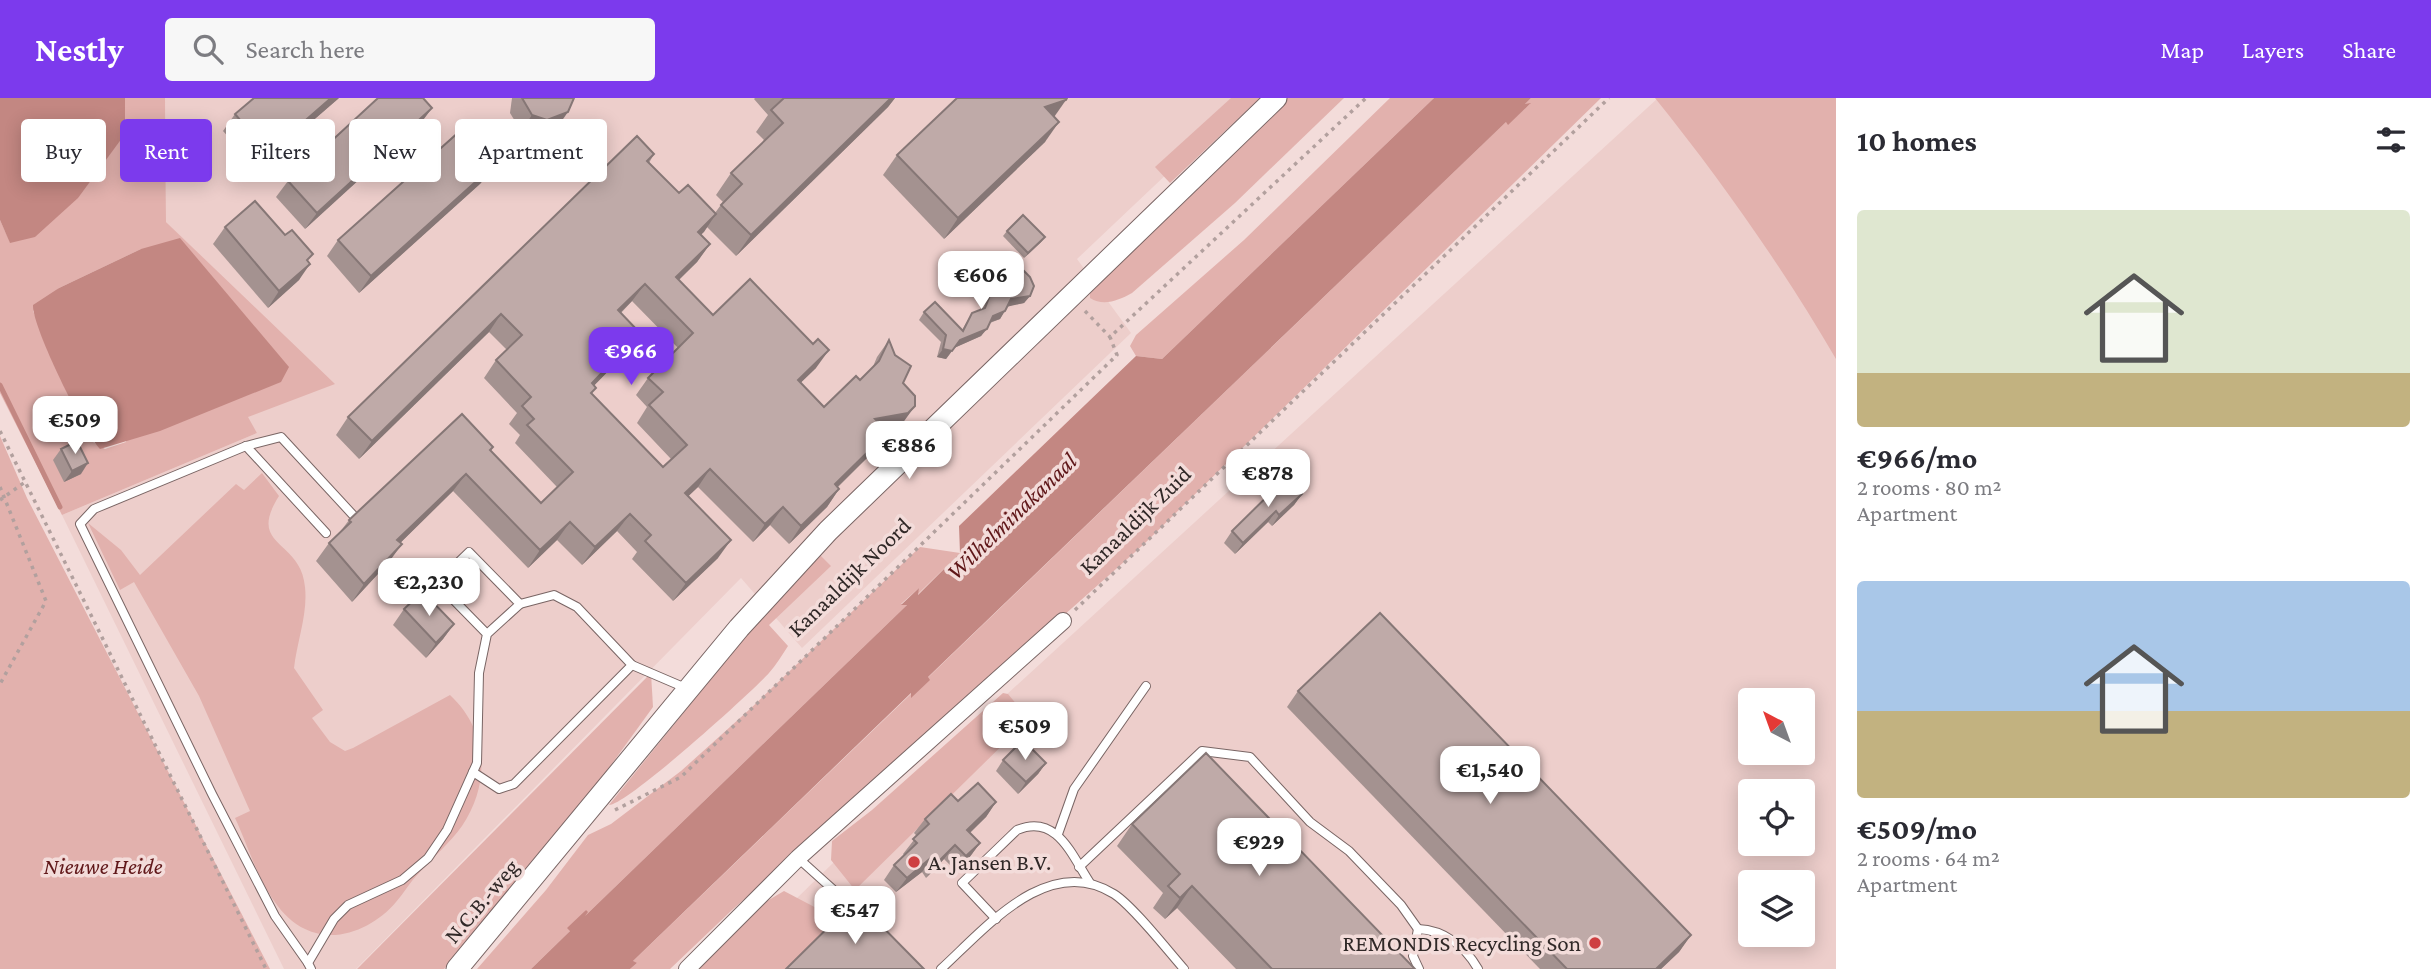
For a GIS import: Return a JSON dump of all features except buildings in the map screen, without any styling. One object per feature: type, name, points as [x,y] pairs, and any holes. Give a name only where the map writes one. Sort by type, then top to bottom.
[{"type":"street","name":"Kanaaldijk Noord","points":[[544,867],[739,628],[828,531],[1276,98]]},
{"type":"street","points":[[687,969],[798,858],[1063,621]]},
{"type":"street","name":"N.C.B.-weg","points":[[457,969],[544,867]]},
{"type":"lane","points":[[353,515],[281,437],[246,446],[94,509],[80,524],[275,916],[310,966],[334,919],[348,905],[402,880],[428,858],[447,830],[477,763],[479,673],[487,634],[520,604],[554,595],[577,607],[632,665],[689,690]]},
{"type":"lane","points":[[246,446],[326,533]]},
{"type":"lane","points":[[487,634],[437,583],[469,552],[520,604]]},
{"type":"lane","points":[[473,772],[499,789],[514,784],[632,665]]},
{"type":"lane","points":[[1058,834],[1074,789],[1146,686]]},
{"type":"lane","points":[[1079,867],[1202,751],[1250,757],[1310,822],[1349,851],[1401,905],[1418,929],[1413,957],[1419,969]]},
{"type":"lane","points":[[996,919],[962,883],[1017,830],[1038,825],[1058,834],[1090,883]]},
{"type":"lane","points":[[798,858],[869,923]]},
{"type":"lane","points":[[941,969],[1015,902],[1038,890],[1064,883],[1090,883],[1116,895],[1185,969]]},
{"type":"lane","points":[[1418,929],[1443,933],[1473,959],[1478,969]]},
{"type":"path","points":[[1071,296],[1110,337],[1366,98]]},
{"type":"path","name":"Kanaaldijk Zuid","points":[[1063,621],[1609,98]]},
{"type":"path","name":"Kanaaldijk Noord","points":[[609,813],[681,776],[691,767],[1117,355],[1110,337]]},
{"type":"path","points":[[0,431],[266,969]]},
{"type":"path","points":[[0,500],[25,482]]},
{"type":"path","points":[[0,487],[46,601],[0,684]]},
{"type":"shaded area","points":[[165,98],[1247,98],[1077,259],[1131,333],[802,648],[741,578],[356,969],[284,969],[62,515],[257,433],[247,417],[326,379],[166,222],[166,182],[212,182],[212,119],[165,119]]},
{"type":"shaded area","points":[[1658,98],[1836,98],[1836,969],[724,969],[1005,696]]},
{"type":"green space","points":[[125,98],[165,98],[165,119],[125,119]]},
{"type":"green space","points":[[1231,98],[1260,98],[1170,183],[1155,167]]},
{"type":"green space","points":[[1287,98],[1344,98],[1235,203],[1132,293],[1106,302],[1090,298],[1090,288]]},
{"type":"green space","points":[[1390,98],[1434,98],[1162,359],[1136,356],[1130,346],[1136,335],[1244,240]]},
{"type":"green space","points":[[1531,98],[1601,98],[1143,545],[732,910],[670,969],[630,969],[637,963],[631,963],[1510,118],[1508,124],[1530,104],[1525,104]]},
{"type":"green space","points":[[1655,98],[1836,98],[1836,359],[1795,291],[1750,225]]},
{"type":"green space","points":[[120,140],[120,182],[166,182],[166,222],[335,384],[248,417],[257,433],[62,515],[0,393],[0,220],[10,242],[74,182],[106,182],[106,153]],"holes":[[[141,249],[126,442],[105,449],[93,442],[84,426],[33,311],[59,288]]]},
{"type":"green space","name":"Nieuwe Heide","points":[[0,436],[27,498],[270,969],[0,969]]},
{"type":"green space","points":[[262,473],[279,496],[270,513],[272,535],[295,560],[305,587],[304,617],[294,668],[323,710],[312,718],[330,742],[345,751],[353,748],[450,695],[463,709],[478,740],[481,775],[478,792],[462,826],[387,911],[366,926],[342,934],[330,935],[305,929],[291,920],[270,895],[235,818],[250,811],[199,696],[134,582],[120,590],[88,523],[121,550],[140,575],[236,484],[244,490]]},
{"type":"green space","points":[[920,547],[960,553],[917,595],[919,588],[901,604],[907,605],[585,916],[586,910],[574,927],[531,969],[477,969],[546,890],[588,835],[611,824],[681,771]]},
{"type":"green space","points":[[819,554],[831,566],[769,625],[788,646],[769,673],[663,768],[639,787],[609,805],[757,622]]},
{"type":"green space","points":[[651,673],[653,707],[551,848],[479,935],[444,969],[357,969]]},
{"type":"green space","points":[[1003,693],[1008,694],[1029,719],[855,890],[831,860],[832,841],[872,810]]},
{"type":"green space","points":[[784,891],[841,921],[792,969],[699,969],[767,901]]},
{"type":"water","points":[[0,98],[125,98],[125,119],[120,119],[120,141],[106,160],[106,119],[21,119],[21,182],[90,182],[78,198],[35,237],[10,243],[0,220]]},
{"type":"water","name":"Wilhelminakanaal","points":[[1434,98],[1531,98],[1525,104],[1531,103],[1508,125],[1506,122],[928,677],[930,680],[911,698],[911,693],[633,961],[637,963],[630,969],[531,969],[570,931],[567,928],[586,910],[588,912],[585,916],[907,605],[901,605],[919,588],[918,595],[960,553],[959,526],[1136,356],[1162,359]]},
{"type":"water","points":[[180,238],[289,367],[281,382],[160,431],[100,449],[60,379],[41,334],[33,305],[59,288],[141,249]]},
{"type":"waterway","points":[[0,385],[60,507]]},
{"type":"place","name":"A. Jansen B.V.","points":[[914,862]]},
{"type":"place","name":"REMONDIS Recycling Son","points":[[1595,943]]}]
